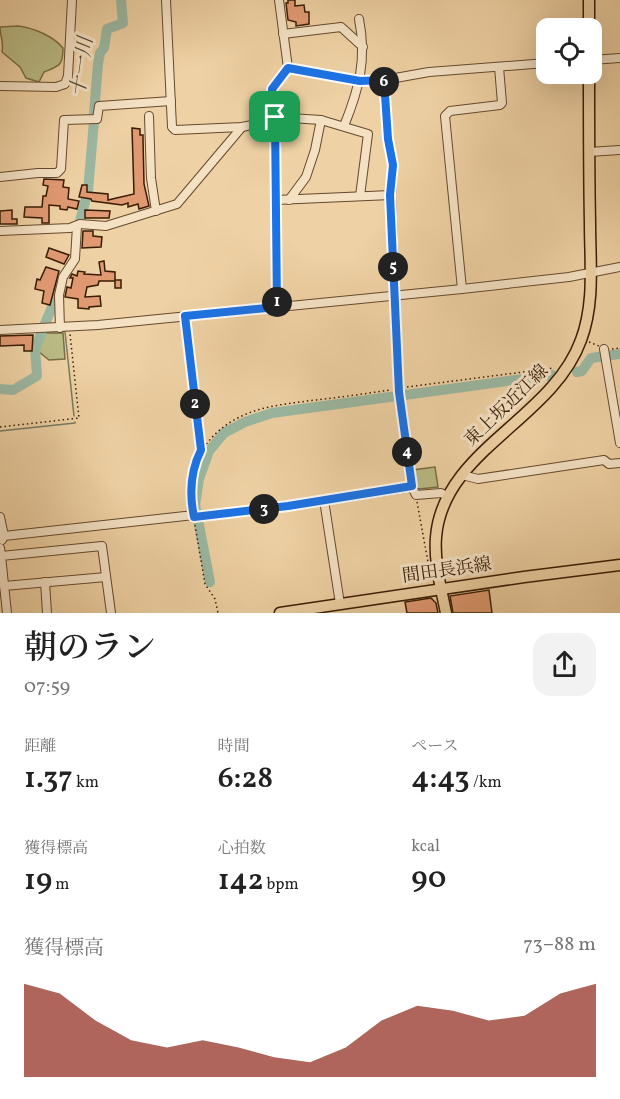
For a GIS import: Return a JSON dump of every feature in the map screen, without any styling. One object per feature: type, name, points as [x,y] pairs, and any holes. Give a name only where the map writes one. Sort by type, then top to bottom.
[{"type":"main road","points":[[589,0],[589,18]]},
{"type":"main road","name":"東上坂近江線","points":[[446,613],[437,566],[436,538],[437,527],[447,496],[462,475],[545,397],[567,369],[582,340],[587,320],[590,273],[589,84]]},
{"type":"main road","name":"間田長浜線","points":[[280,613],[620,565]]},
{"type":"street","points":[[0,86],[56,87],[64,84],[68,76],[72,0]]},
{"type":"street","points":[[166,0],[172,127],[175,130],[242,127],[275,118],[321,120],[368,134],[360,196]]},
{"type":"street","points":[[277,307],[275,118],[272,89],[288,68],[279,0]]},
{"type":"street","points":[[344,126],[360,81],[363,47],[359,20]]},
{"type":"street","points":[[283,34],[341,27],[363,47]]},
{"type":"street","points":[[602,59],[620,58]]},
{"type":"street","points":[[288,68],[360,81],[384,80],[429,72],[536,64]]},
{"type":"street","points":[[462,289],[446,116],[450,111],[500,105],[502,103],[499,67]]},
{"type":"street","points":[[384,80],[388,139],[393,165],[390,195],[400,393],[414,491]]},
{"type":"street","points":[[0,177],[57,173],[61,169],[64,120],[97,119],[99,106],[171,101]]},
{"type":"street","points":[[149,116],[151,178],[156,211]]},
{"type":"street","points":[[289,200],[306,177],[315,150],[321,120]]},
{"type":"street","points":[[0,231],[106,226],[177,204],[242,127]]},
{"type":"street","points":[[589,152],[620,150]]},
{"type":"street","points":[[276,200],[390,195]]},
{"type":"street","points":[[65,327],[58,295],[63,277],[75,260],[77,226]]},
{"type":"street","points":[[0,330],[65,327],[394,296],[590,273],[620,267]]},
{"type":"street","points":[[604,349],[620,442]]},
{"type":"street","points":[[462,475],[478,479],[604,460],[609,464],[620,463]]},
{"type":"street","points":[[4,536],[414,491],[441,493],[447,496]]},
{"type":"street","points":[[324,500],[340,604]]},
{"type":"street","points":[[0,522],[4,536],[0,547],[7,613]]},
{"type":"street","points":[[1,556],[102,546],[111,613]]},
{"type":"street","points":[[4,586],[106,577]]},
{"type":"street","points":[[45,582],[47,613]]},
{"type":"path","points":[[185,316],[201,450]]},
{"type":"path","points":[[0,427],[79,418],[65,327]]},
{"type":"path","points":[[218,613],[215,598],[205,584],[191,485],[196,460],[201,450],[227,423],[271,406],[400,393],[556,368],[567,369]]},
{"type":"path","points":[[414,491],[429,568]]},
{"type":"green space","points":[[18,26],[43,33],[63,48],[61,62],[44,72],[39,82],[26,78],[20,67],[2,52],[0,27]]},
{"type":"green space","points":[[45,333],[63,333],[65,359],[49,360],[38,351]]},
{"type":"green space","points":[[435,467],[438,487],[419,489],[414,487],[412,470]]},
{"type":"building","points":[[288,0],[295,0],[295,6],[304,5],[305,12],[309,12],[309,24],[296,26],[296,22],[288,20],[286,3]]},
{"type":"building","points":[[132,128],[140,129],[140,135],[143,135],[144,184],[149,206],[139,209],[138,204],[128,207],[128,203],[122,205],[79,197],[82,185],[87,185],[87,192],[108,194],[108,200],[134,194]]},
{"type":"building","points":[[44,179],[64,180],[63,187],[69,188],[68,199],[79,201],[77,209],[68,207],[67,210],[60,209],[60,206],[49,205],[49,223],[42,223],[42,218],[24,217],[25,207],[42,207],[43,196],[46,196],[48,186],[43,185]]},
{"type":"building","points":[[12,210],[12,219],[17,219],[17,224],[0,224],[0,211]]},
{"type":"building","points":[[85,210],[110,211],[109,218],[85,218]]},
{"type":"building","points":[[83,231],[93,231],[93,236],[102,237],[101,247],[82,248]]},
{"type":"building","points":[[49,248],[69,255],[64,264],[46,257]]},
{"type":"building","points":[[104,261],[105,271],[115,272],[115,280],[121,280],[121,288],[115,288],[115,281],[99,281],[98,285],[87,287],[85,297],[100,296],[101,306],[89,307],[89,309],[78,308],[78,299],[65,297],[67,287],[71,288],[72,274],[77,276],[78,271],[85,272],[84,274],[101,275],[99,262]]},
{"type":"building","points":[[46,267],[59,271],[50,305],[42,303],[44,291],[35,289],[37,279],[40,280]]},
{"type":"building","points":[[33,335],[32,351],[24,351],[24,345],[0,346],[0,336]]},
{"type":"building","points":[[489,590],[492,613],[453,613],[450,596]]},
{"type":"building","points":[[431,598],[436,603],[438,613],[407,613],[405,602]]},
{"type":"waterway","name":"十一川","points":[[94,114],[100,53],[104,48],[107,29],[123,23],[121,0]]},
{"type":"waterway","name":"十一川","points":[[80,221],[88,191],[94,121]]},
{"type":"waterway","name":"十一川","points":[[44,326],[58,287]]},
{"type":"waterway","name":"十一川","points":[[0,389],[13,390],[37,376],[35,348],[42,332]]},
{"type":"waterway","points":[[65,332],[74,416]]},
{"type":"waterway","points":[[577,372],[582,371],[591,358],[620,354]]},
{"type":"waterway","points":[[210,582],[195,505],[199,479],[209,451],[224,433],[245,422],[272,413],[552,375]]},
{"type":"waterway","points":[[0,431],[75,422]]},
{"type":"route","points":[[288,68],[360,81],[384,80],[388,139],[393,165],[390,195],[399,392],[412,486],[288,506],[194,517],[191,502],[192,475],[201,450],[185,316],[277,307],[275,117],[272,89],[288,68]]}]
